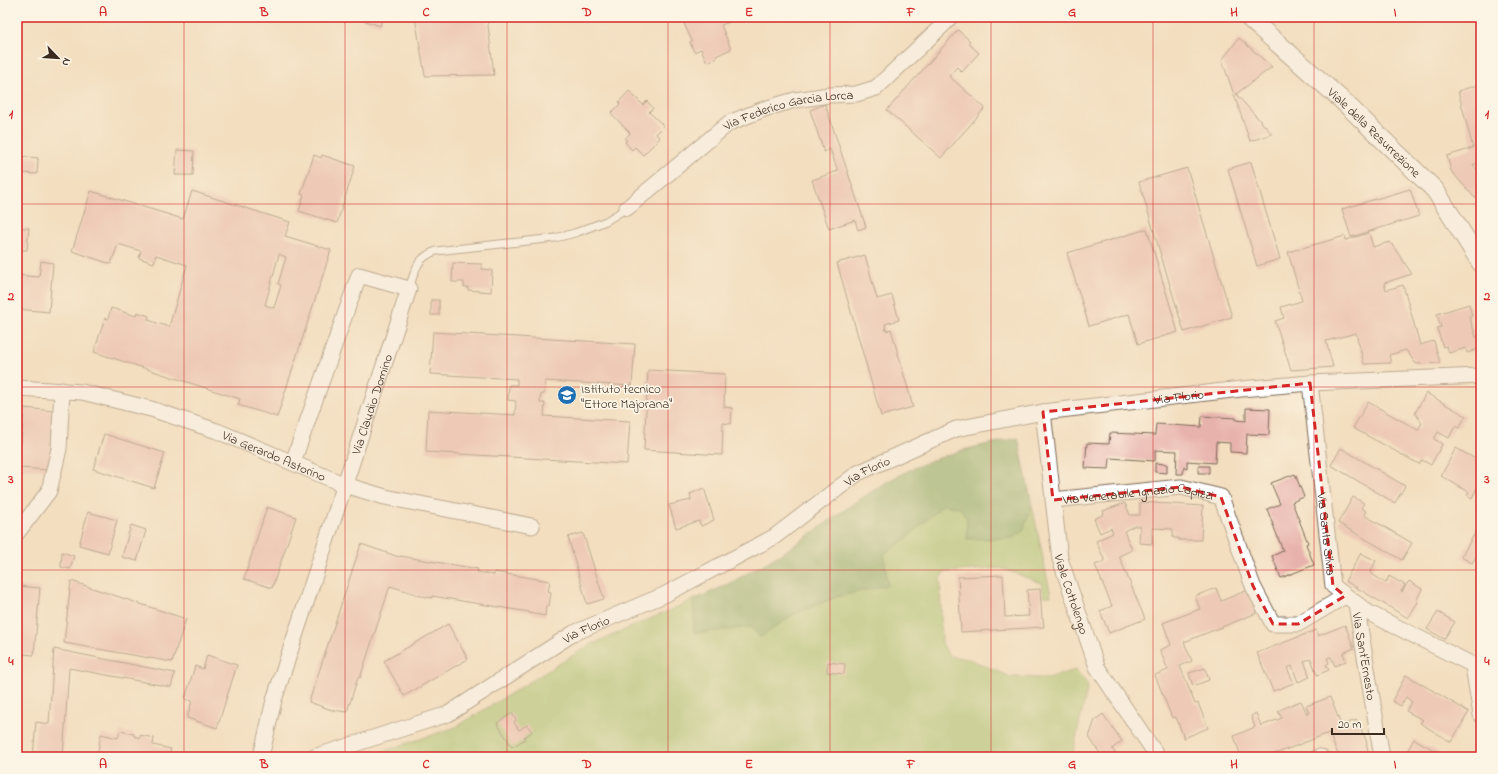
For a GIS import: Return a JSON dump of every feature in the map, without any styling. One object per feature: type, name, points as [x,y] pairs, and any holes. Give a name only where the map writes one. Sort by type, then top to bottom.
[{"type":"street","name":"Via Federico Garcia Lorca","points":[[627,208],[729,123],[764,108],[796,100],[829,95],[856,94],[876,88],[946,23],[950,17]]},
{"type":"street","name":"Viale della Resurrezione","points":[[1248,17],[1344,102],[1435,190],[1481,263]]},
{"type":"street","points":[[293,462],[359,275],[409,289]]},
{"type":"street","name":"Via Claudio Domino","points":[[261,757],[274,700],[409,289]]},
{"type":"street","name":"Via Florio","points":[[314,757],[448,714],[574,633],[664,595],[774,537],[858,473],[956,429],[1039,412],[1241,389],[1310,383],[1481,376]]},
{"type":"street","name":"Via Santa Silvia","points":[[1310,383],[1333,586],[1368,613],[1477,668]]},
{"type":"street","name":"Via Gerardo Astorino","points":[[17,388],[82,392],[151,409],[217,431],[345,484],[385,497],[532,526]]},
{"type":"street","points":[[17,533],[49,491],[59,449],[62,390]]},
{"type":"street","name":"Viale Cottolengo","points":[[1039,412],[1053,500],[1060,559],[1097,667],[1158,757]]},
{"type":"street","name":"Via Venerabile Ignazio Capizzi","points":[[1053,500],[1181,487],[1221,496],[1253,586],[1273,624],[1298,624],[1350,600]]},
{"type":"street","name":"Via Sant'Ernesto","points":[[1350,600],[1382,757]]},
{"type":"street","points":[[1477,668],[1481,715]]},
{"type":"lane","points":[[409,289],[416,267],[426,255],[436,251],[556,238],[575,233],[606,221],[627,208]]},
{"type":"highlighted area","points":[[1310,383],[1333,586],[1345,596],[1298,624],[1273,624],[1253,586],[1221,497],[1181,487],[1053,500],[1043,412]]},
{"type":"green space","points":[[1018,438],[1051,596],[1044,596],[1041,583],[1001,568],[944,572],[940,579],[942,643],[949,656],[969,659],[1011,677],[1048,678],[1076,670],[1088,685],[1072,757],[366,757],[456,727],[590,645],[721,588],[781,554],[903,473],[933,460],[966,449]]},
{"type":"green space","points":[[1018,438],[1032,505],[1023,531],[1013,538],[967,539],[967,519],[960,507],[943,505],[907,538],[884,554],[888,585],[836,597],[792,615],[760,638],[752,627],[694,633],[693,600],[761,567],[887,482],[903,473],[945,456]]},
{"type":"building","points":[[17,17],[33,17],[17,22]]},
{"type":"building","points":[[355,17],[383,17],[380,26]]},
{"type":"building","points":[[415,17],[487,17],[494,75],[425,76]]},
{"type":"building","points":[[687,17],[727,17],[730,22],[721,25],[731,49],[716,56],[717,58],[707,62],[701,49],[694,52],[690,42],[692,41],[682,19]]},
{"type":"building","points":[[958,30],[970,41],[968,43],[979,53],[962,72],[957,67],[949,76],[985,108],[941,158],[887,110]]},
{"type":"building","points":[[1239,38],[1272,67],[1236,94],[1272,134],[1250,141],[1222,60]]},
{"type":"building","points":[[1481,84],[1481,162],[1473,165],[1481,175],[1481,194],[1475,198],[1451,171],[1447,156],[1473,148],[1458,91]]},
{"type":"building","points":[[629,91],[643,105],[647,101],[653,108],[649,112],[664,126],[656,134],[660,138],[643,155],[635,147],[632,150],[625,142],[627,140],[625,139],[630,133],[611,113],[620,104],[619,102]]},
{"type":"building","points":[[825,104],[866,227],[858,230],[855,220],[829,229],[812,180],[838,171],[830,149],[824,152],[810,110]]},
{"type":"building","points":[[177,150],[194,151],[193,175],[175,175]]},
{"type":"building","points":[[314,155],[321,158],[322,155],[355,166],[337,223],[299,211],[304,195],[301,194]]},
{"type":"building","points":[[17,156],[38,158],[37,174],[21,173],[18,214],[17,214]]},
{"type":"building","points":[[1251,162],[1280,259],[1257,266],[1228,169]]},
{"type":"building","points":[[1187,168],[1232,317],[1184,332],[1139,182]]},
{"type":"building","points":[[1410,189],[1419,216],[1351,237],[1342,209]]},
{"type":"building","points":[[91,191],[183,219],[192,191],[290,222],[285,236],[331,250],[277,417],[238,405],[240,399],[94,352],[105,318],[108,319],[111,308],[136,316],[137,312],[149,316],[148,320],[169,327],[187,265],[156,255],[154,263],[139,258],[141,251],[118,244],[111,264],[72,251]],"holes":[[[279,254],[286,257],[278,284],[281,285],[274,308],[265,305]]]},
{"type":"building","points":[[17,228],[29,228],[27,250],[19,250],[18,255],[17,255]]},
{"type":"building","points":[[1147,229],[1178,332],[1138,344],[1129,314],[1089,326],[1067,253]]},
{"type":"building","points":[[1369,233],[1373,247],[1390,242],[1412,274],[1384,283],[1386,290],[1403,285],[1420,345],[1434,341],[1440,363],[1416,364],[1406,350],[1389,355],[1391,363],[1364,364],[1356,333],[1326,341],[1333,367],[1291,370],[1275,321],[1284,318],[1281,307],[1302,301],[1288,252],[1345,236],[1346,240]]},
{"type":"building","points":[[865,255],[877,299],[892,295],[899,320],[885,324],[886,331],[891,329],[913,407],[881,416],[837,263]]},
{"type":"building","points":[[41,261],[53,263],[49,312],[17,309],[17,275],[39,277]]},
{"type":"building","points":[[453,263],[482,264],[482,269],[492,270],[491,292],[468,290],[468,287],[464,287],[464,282],[452,282]]},
{"type":"building","points":[[431,300],[439,300],[439,315],[431,315]]},
{"type":"building","points":[[1469,304],[1472,316],[1469,316],[1481,348],[1467,353],[1466,348],[1449,353],[1447,346],[1443,347],[1437,328],[1441,327],[1437,314]]},
{"type":"building","points":[[433,332],[635,344],[632,386],[545,381],[544,394],[541,394],[540,403],[545,403],[544,416],[630,421],[627,464],[426,452],[428,410],[515,415],[516,401],[508,400],[509,385],[517,385],[517,379],[430,374]]},
{"type":"building","points":[[648,370],[725,374],[724,407],[732,408],[731,424],[723,423],[722,455],[644,450]]},
{"type":"building","points":[[1426,393],[1466,416],[1459,428],[1455,426],[1449,438],[1438,432],[1434,439],[1442,444],[1431,465],[1422,460],[1419,464],[1353,428],[1368,402],[1418,430],[1422,423],[1415,413]]},
{"type":"building","points":[[24,408],[54,411],[49,470],[20,468],[17,493],[17,452],[20,452]]},
{"type":"building","points":[[1246,408],[1270,409],[1269,435],[1247,434],[1246,453],[1230,452],[1230,443],[1216,442],[1215,463],[1187,461],[1187,468],[1184,467],[1183,474],[1176,474],[1177,451],[1155,450],[1155,461],[1110,458],[1109,469],[1085,468],[1087,443],[1109,444],[1110,433],[1155,435],[1156,424],[1201,427],[1202,416],[1236,418],[1236,420],[1246,421]]},
{"type":"building","points":[[104,434],[165,453],[154,488],[93,469]]},
{"type":"building","points":[[1341,448],[1405,486],[1395,503],[1331,465]]},
{"type":"building","points":[[1456,448],[1481,462],[1481,485],[1479,484],[1472,498],[1467,495],[1469,492],[1441,476]]},
{"type":"building","points":[[1155,463],[1167,464],[1167,473],[1155,472]]},
{"type":"building","points":[[1199,466],[1209,466],[1209,473],[1198,473]]},
{"type":"building","points":[[1295,474],[1304,497],[1292,502],[1308,543],[1306,544],[1314,565],[1281,578],[1272,556],[1283,551],[1267,509],[1280,504],[1271,483]]},
{"type":"building","points":[[704,488],[714,520],[701,526],[699,521],[676,528],[669,505],[691,500],[690,494]]},
{"type":"building","points":[[1353,497],[1364,503],[1361,508],[1366,511],[1364,515],[1412,543],[1402,560],[1338,523]]},
{"type":"building","points":[[1140,502],[1203,506],[1201,540],[1179,540],[1179,538],[1173,538],[1173,529],[1152,528],[1152,544],[1139,543],[1140,526],[1134,526],[1124,531],[1132,550],[1119,556],[1145,619],[1109,633],[1100,611],[1112,606],[1095,565],[1105,561],[1096,541],[1113,533],[1111,528],[1100,533],[1094,519],[1104,514],[1103,511],[1125,503],[1130,515],[1140,515]]},
{"type":"building","points":[[267,507],[296,517],[272,588],[244,579]]},
{"type":"building","points":[[88,512],[117,520],[108,553],[79,545]]},
{"type":"building","points":[[131,525],[146,530],[137,561],[122,557]]},
{"type":"building","points":[[1478,528],[1481,530],[1481,552],[1479,551],[1472,563],[1461,557]]},
{"type":"building","points":[[583,533],[604,599],[587,604],[568,537]]},
{"type":"building","points":[[361,544],[399,557],[478,569],[477,572],[494,575],[494,572],[550,581],[548,591],[551,592],[549,606],[546,606],[545,616],[432,596],[432,598],[416,595],[390,586],[360,678],[358,677],[347,712],[332,710],[309,702]]},
{"type":"building","points":[[62,552],[74,556],[70,569],[61,567]]},
{"type":"building","points":[[1361,553],[1376,561],[1370,573],[1386,583],[1389,576],[1405,585],[1401,591],[1402,592],[1409,581],[1422,589],[1416,601],[1418,602],[1408,618],[1345,581]]},
{"type":"building","points":[[1003,575],[1005,617],[1029,616],[1027,590],[1040,589],[1044,627],[961,632],[958,577]]},
{"type":"building","points":[[71,581],[186,619],[172,662],[64,643]]},
{"type":"building","points":[[17,586],[40,588],[34,655],[22,654],[20,677],[17,677]]},
{"type":"building","points":[[1216,588],[1221,601],[1248,590],[1257,613],[1184,642],[1192,661],[1180,666],[1195,704],[1198,703],[1208,728],[1184,738],[1176,717],[1172,718],[1155,675],[1168,670],[1160,650],[1171,645],[1163,623],[1200,609],[1195,596]]},
{"type":"building","points":[[1438,612],[1455,622],[1444,639],[1427,629]]},
{"type":"building","points":[[448,624],[468,659],[404,696],[384,661]]},
{"type":"building","points":[[1345,625],[1354,648],[1343,653],[1346,661],[1335,666],[1331,657],[1327,658],[1329,663],[1326,665],[1329,670],[1317,675],[1311,659],[1304,661],[1310,677],[1298,682],[1292,666],[1287,668],[1294,683],[1273,691],[1257,653],[1316,630],[1318,636]]},
{"type":"building","points":[[54,649],[175,673],[171,687],[69,668],[63,757],[33,757],[36,722],[49,724]]},
{"type":"building","points":[[207,655],[237,665],[217,728],[187,718],[192,701],[185,699],[195,666],[203,669]]},
{"type":"building","points":[[828,662],[845,664],[844,674],[827,672]]},
{"type":"building","points":[[1205,668],[1209,680],[1193,686],[1189,673]]},
{"type":"building","points":[[1406,675],[1469,712],[1451,742],[1420,723],[1423,720],[1406,711],[1412,702],[1406,697],[1401,706],[1392,701]]},
{"type":"building","points":[[1330,697],[1341,725],[1357,720],[1366,740],[1369,757],[1339,757],[1329,733],[1267,757],[1241,757],[1234,736],[1255,727],[1251,716],[1256,713],[1261,726],[1282,718],[1278,711],[1293,704],[1301,701],[1307,714],[1309,713],[1306,706]]},
{"type":"building","points":[[512,713],[516,720],[514,722],[519,730],[527,725],[532,732],[524,737],[525,739],[512,747],[497,723]]},
{"type":"building","points":[[1103,714],[1122,741],[1112,749],[1118,757],[1098,757],[1101,755],[1089,737],[1095,720]]},
{"type":"building","points":[[120,731],[134,734],[134,736],[140,738],[140,735],[154,738],[153,745],[171,749],[169,757],[97,757],[101,734],[118,738]]},
{"type":"building","points":[[1414,739],[1447,757],[1408,757],[1405,755]]},
{"type":"place","name":"Istituto tecnico \"Ettore Majorana\"","points":[[567,395]]}]
